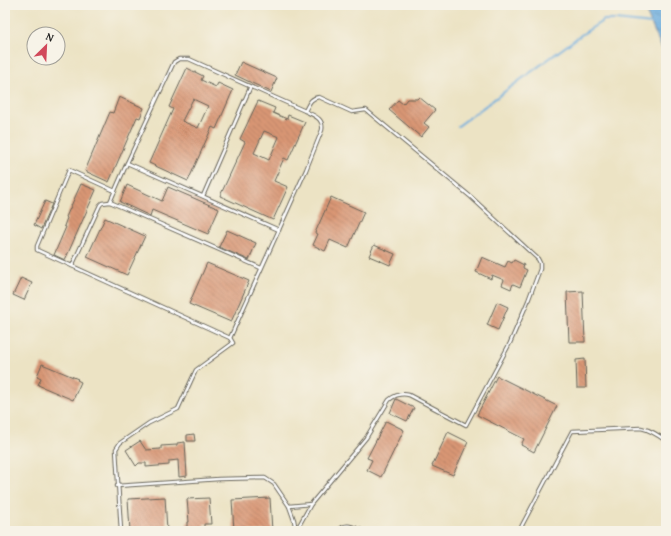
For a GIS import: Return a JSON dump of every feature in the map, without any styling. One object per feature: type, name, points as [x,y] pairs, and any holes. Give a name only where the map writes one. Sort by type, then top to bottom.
[{"type":"lane","points":[[110,202],[127,162],[176,60],[182,58],[189,59],[250,88],[305,111],[321,120],[323,126],[322,130],[306,170],[230,338]]},
{"type":"lane","points":[[203,196],[250,88]]},
{"type":"lane","points":[[296,531],[311,504],[366,438],[389,400],[393,397],[401,394],[409,395],[466,425],[510,344],[541,265],[538,259],[471,197],[366,110],[352,112],[319,98],[315,98],[310,101],[305,111]]},
{"type":"lane","points":[[127,162],[279,230]]},
{"type":"lane","points":[[115,191],[69,170],[37,248],[38,251],[230,338],[233,343],[196,370],[178,409],[149,423],[117,446],[115,452],[120,531]]},
{"type":"lane","points":[[72,266],[100,205],[102,203],[110,202],[261,268]]},
{"type":"lane","points":[[519,531],[572,431],[641,428],[654,432],[666,441]]},
{"type":"lane","points":[[117,486],[260,477],[269,480],[274,484],[289,506],[296,531]]},
{"type":"lane","points":[[289,506],[311,504]]},
{"type":"lane","points":[[338,531],[343,526],[348,525],[364,531]]},
{"type":"water","points":[[643,5],[666,5],[666,58]]},
{"type":"building","points":[[241,62],[277,78],[271,92],[235,75]]},
{"type":"building","points":[[187,68],[203,76],[201,80],[216,87],[218,83],[233,90],[216,129],[212,127],[188,181],[149,163],[173,109],[169,107]],"holes":[[[193,99],[208,106],[198,128],[182,121]]]},
{"type":"building","points":[[119,97],[144,108],[140,118],[137,117],[109,182],[85,171],[110,112],[113,113]]},
{"type":"building","points":[[419,97],[435,110],[424,123],[429,127],[421,137],[389,110],[398,100],[403,104],[407,99],[417,99]]},
{"type":"building","points":[[258,101],[275,108],[273,113],[287,119],[288,115],[305,122],[288,160],[284,158],[274,181],[288,187],[273,220],[220,196],[245,142],[240,139]],"holes":[[[264,131],[279,137],[269,160],[254,153]]]},
{"type":"building","points":[[81,184],[96,190],[65,260],[54,255],[66,227],[64,226],[66,217]]},
{"type":"building","points":[[127,185],[162,201],[168,187],[219,209],[208,234],[152,210],[150,216],[120,202]]},
{"type":"building","points":[[331,197],[364,212],[348,248],[330,240],[325,251],[313,245],[318,234],[315,233]]},
{"type":"building","points":[[45,201],[52,204],[41,229],[34,225]]},
{"type":"building","points":[[105,218],[145,236],[127,275],[87,257]]},
{"type":"building","points":[[227,230],[256,243],[249,260],[219,247]]},
{"type":"building","points":[[374,245],[395,254],[390,265],[369,256]]},
{"type":"building","points":[[482,257],[505,267],[508,261],[512,263],[514,260],[524,265],[523,268],[527,270],[520,287],[513,284],[511,289],[502,285],[504,280],[492,275],[491,279],[476,272]]},
{"type":"building","points":[[207,263],[249,281],[231,322],[189,304]]},
{"type":"building","points":[[21,278],[32,283],[24,300],[13,295]]},
{"type":"building","points":[[583,291],[585,342],[569,342],[567,292]]},
{"type":"building","points":[[497,302],[508,307],[498,330],[487,325]]},
{"type":"building","points":[[585,359],[586,388],[577,388],[576,360]]},
{"type":"building","points":[[42,364],[78,379],[77,380],[81,382],[73,400],[38,385],[41,378],[37,376]]},
{"type":"building","points":[[497,376],[557,406],[534,452],[521,445],[524,439],[477,415]]},
{"type":"building","points":[[396,399],[414,408],[407,421],[390,413]]},
{"type":"building","points":[[386,421],[404,430],[381,477],[367,470],[372,460],[367,458]]},
{"type":"building","points":[[448,432],[468,442],[453,475],[432,466]]},
{"type":"building","points":[[194,434],[195,441],[187,441],[187,435]]},
{"type":"building","points":[[140,441],[146,450],[161,449],[161,446],[177,445],[177,443],[185,442],[187,476],[179,477],[178,460],[169,461],[169,465],[146,467],[146,463],[139,463],[136,466],[126,450]]},
{"type":"building","points":[[165,497],[167,531],[130,531],[128,499]]},
{"type":"building","points":[[209,498],[211,524],[204,524],[204,531],[187,531],[187,522],[189,522],[187,499]]},
{"type":"building","points":[[270,498],[272,531],[234,531],[232,500]]},
{"type":"waterway","points":[[458,126],[581,35],[604,20],[652,24]]}]
